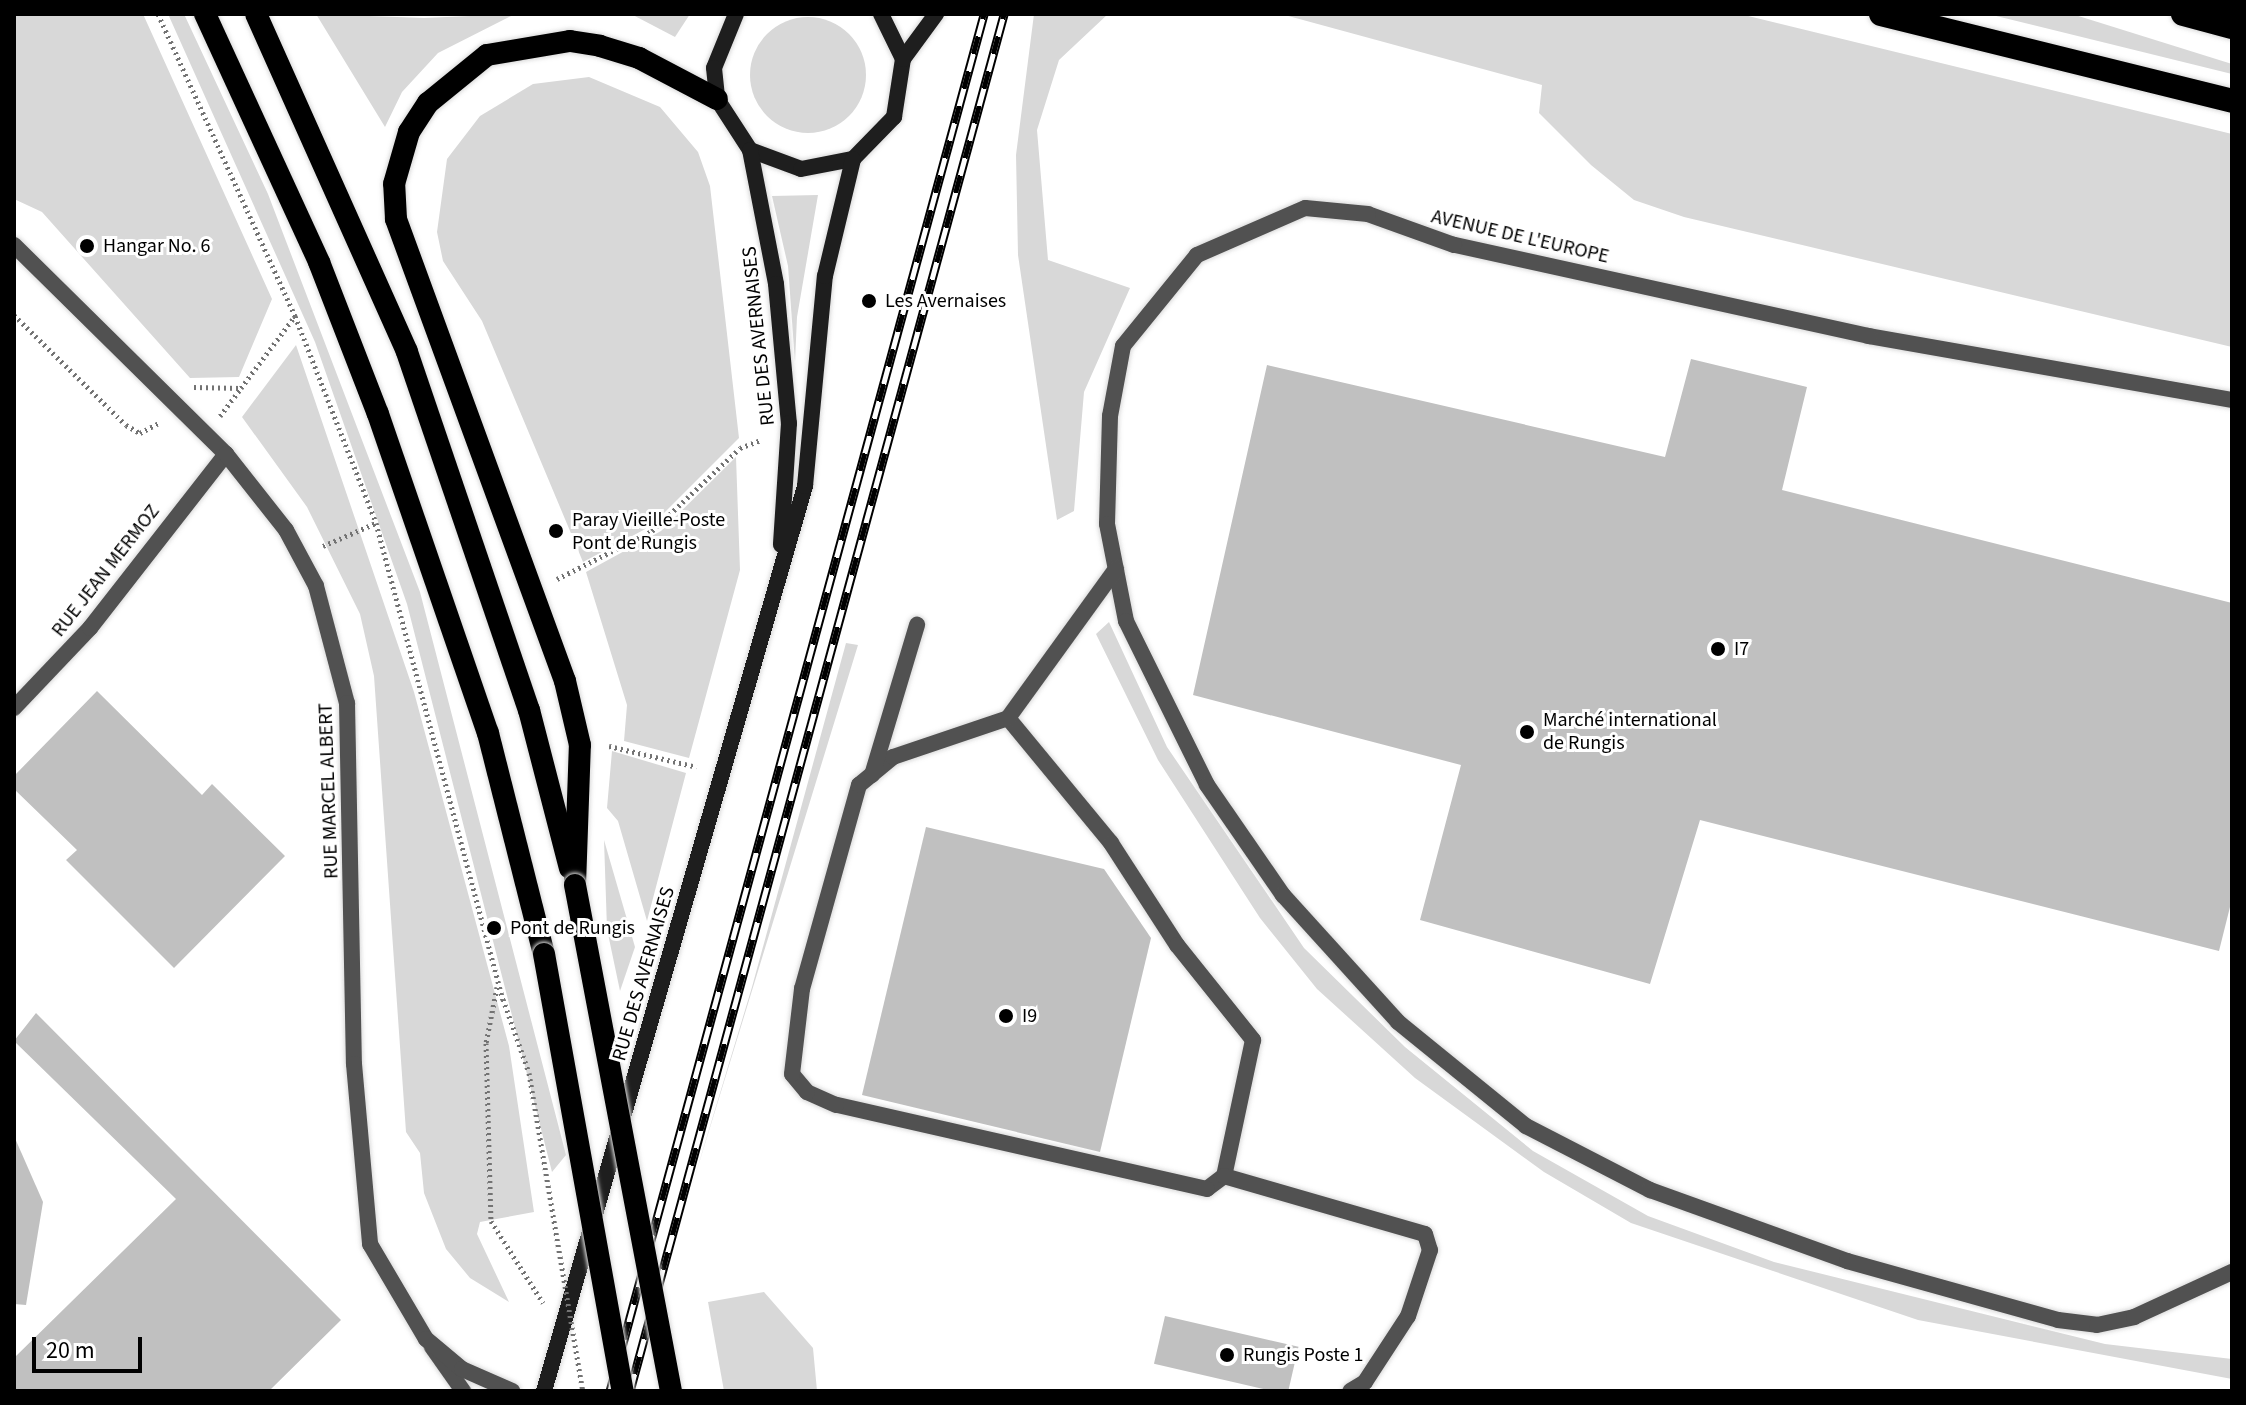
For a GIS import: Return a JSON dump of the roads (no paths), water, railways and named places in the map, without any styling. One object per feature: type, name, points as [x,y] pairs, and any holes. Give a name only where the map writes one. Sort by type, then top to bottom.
[{"type":"highway","points":[[205,14],[319,262],[378,414],[488,733],[544,954],[623,1391]]},
{"type":"highway","points":[[256,14],[353,225],[457,488],[529,710],[575,885],[671,1391]]},
{"type":"highway","points":[[1881,14],[2232,101]]},
{"type":"highway","points":[[2183,14],[2232,27]]},
{"type":"highway","points":[[575,885],[583,796],[565,681],[396,219],[394,184],[409,132],[428,103],[487,55],[570,41],[600,46],[639,58],[717,99]]},
{"type":"main road","points":[[736,14],[716,57],[717,99],[750,150],[801,169],[853,159],[894,117],[903,59],[936,14]]},
{"type":"main road","points":[[881,14],[903,59]]},
{"type":"main road","name":"RUE DES AVERNAISES","points":[[750,150],[776,284],[789,423],[780,567]]},
{"type":"main road","name":"RUE DES AVERNAISES","points":[[544,1391],[805,486],[825,276],[853,159]]},
{"type":"street","name":"AVENUE DE L'EUROPE","points":[[2232,400],[1869,336],[1454,245],[1368,214],[1305,208],[1197,255],[1123,346],[1110,416],[1107,524],[1126,621],[1207,785],[1283,895],[1398,1022],[1526,1126],[1650,1190],[1847,1261],[2058,1320],[2097,1325],[2134,1317],[2232,1272]]},
{"type":"street","name":"RUE MARCEL ALBERT","points":[[14,245],[226,454],[305,563],[342,672],[352,769],[360,1176],[370,1244],[426,1339],[462,1369],[512,1391]]},
{"type":"street","name":"RUE JEAN MERMOZ","points":[[14,708],[90,628],[226,454]]},
{"type":"street","points":[[1008,718],[1111,843],[1177,945],[1253,1040],[1224,1176],[1207,1189],[836,1105],[807,1092],[792,1074],[802,989],[844,826],[859,785],[893,757],[1008,718],[1116,569]]},
{"type":"street","points":[[872,775],[917,625]]},
{"type":"street","points":[[1224,1176],[1425,1234],[1430,1250],[1408,1316],[1365,1382],[1350,1391]]},
{"type":"street","points":[[426,1339],[463,1391]]},
{"type":"railway","points":[[610,1391],[984,14]]},
{"type":"railway","points":[[630,1391],[1004,14]]},
{"type":"place","name":"Hangar No. 6","points":[[87,246]]},
{"type":"place","name":"Les Avernaises","points":[[869,301]]},
{"type":"place","name":"Paray Vieille-Poste Pont de Rungis","points":[[556,531]]},
{"type":"place","name":"I7","points":[[1718,649]]},
{"type":"place","name":"Marché international de Rungis","points":[[1527,732]]},
{"type":"place","name":"Pont de Rungis","points":[[494,928]]},
{"type":"place","name":"I9","points":[[1006,1016]]},
{"type":"place","name":"Rungis Poste 1","points":[[1227,1355]]}]
